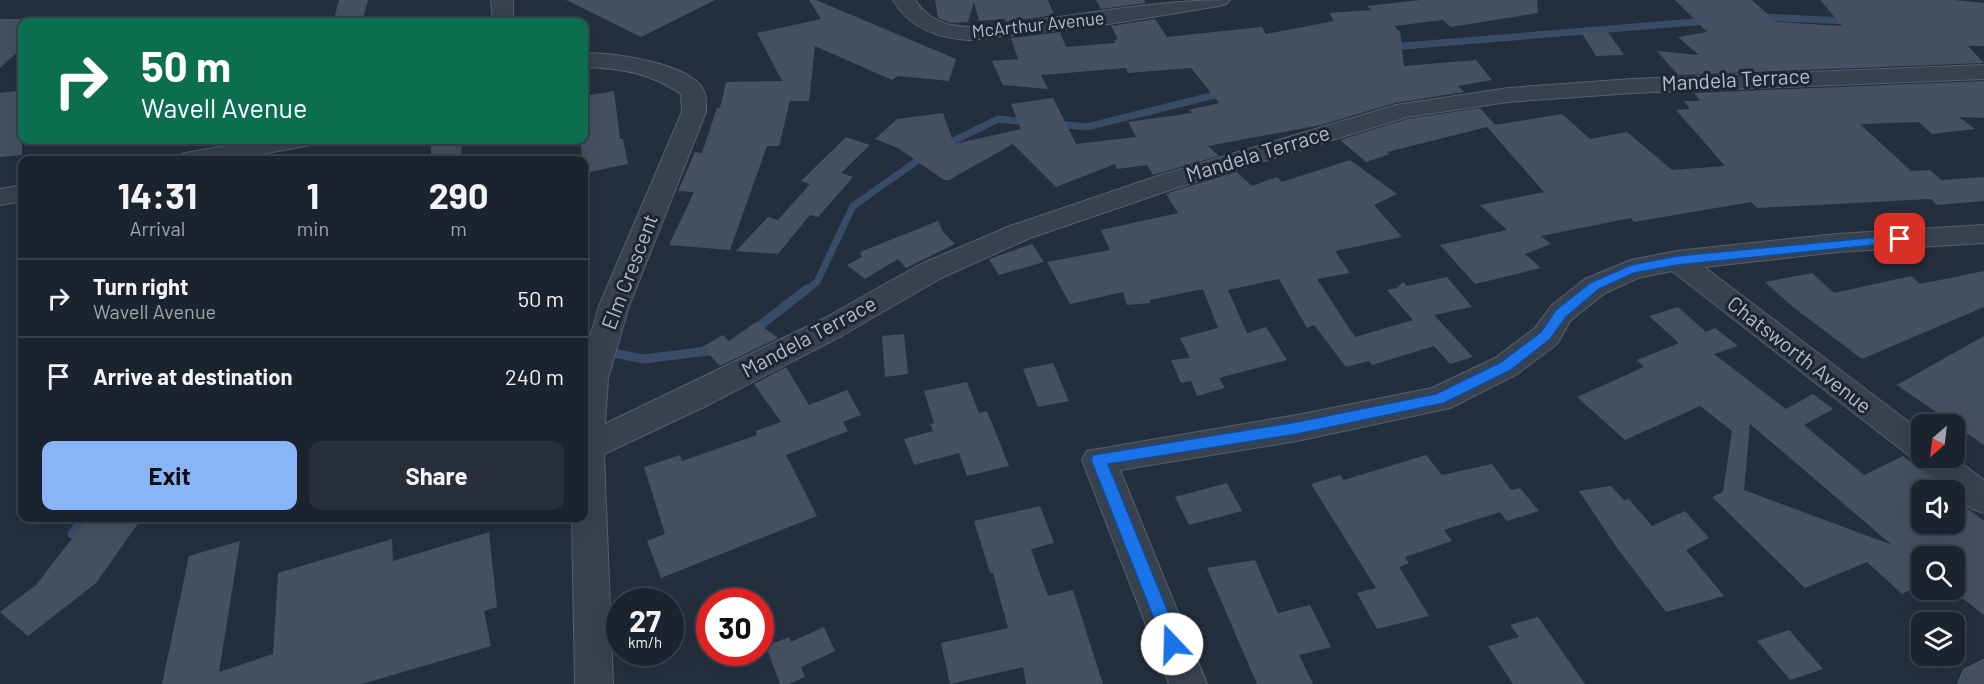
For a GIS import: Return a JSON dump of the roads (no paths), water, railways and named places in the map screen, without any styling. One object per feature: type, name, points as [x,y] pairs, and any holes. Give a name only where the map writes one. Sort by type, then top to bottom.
[{"type":"main road","points":[[1979,684],[1984,680]]},
{"type":"street","points":[[502,0],[503,18]]},
{"type":"street","name":"McArthur Avenue","points":[[904,0],[910,11],[936,28],[948,32],[999,32],[1089,21],[1219,0]]},
{"type":"street","points":[[1077,0],[1089,21]]},
{"type":"street","name":"Elm Crescent","points":[[588,60],[639,64],[669,74],[693,91],[694,112],[614,306],[593,378],[588,436]]},
{"type":"street","name":"Mandela Terrace","points":[[588,447],[693,398],[833,327],[931,271],[1020,232],[1167,182],[1404,110],[1508,95],[1632,86],[1984,72]]},
{"type":"street","points":[[213,156],[278,144]]},
{"type":"street","points":[[1188,684],[1098,460],[1297,428],[1439,399],[1506,366],[1546,336],[1561,313],[1595,286],[1631,270],[1677,260],[1837,243],[1984,234]]},
{"type":"street","name":"Chatsworth Avenue","points":[[1677,260],[1911,441]]},
{"type":"street","points":[[1944,468],[1984,499]]},
{"type":"street","name":"Elm Crescent","points":[[588,481],[594,684]]},
{"type":"waterway","points":[[1762,17],[1847,21]]},
{"type":"waterway","points":[[1391,47],[1707,21]]},
{"type":"waterway","points":[[1057,124],[1087,127],[1223,93]]},
{"type":"waterway","points":[[943,146],[998,119],[1029,122]]},
{"type":"waterway","points":[[805,291],[817,282],[853,206],[924,156]]},
{"type":"waterway","points":[[753,331],[807,289]]},
{"type":"waterway","points":[[588,348],[643,359],[716,350]]},
{"type":"waterway","points":[[72,534],[81,522]]}]
